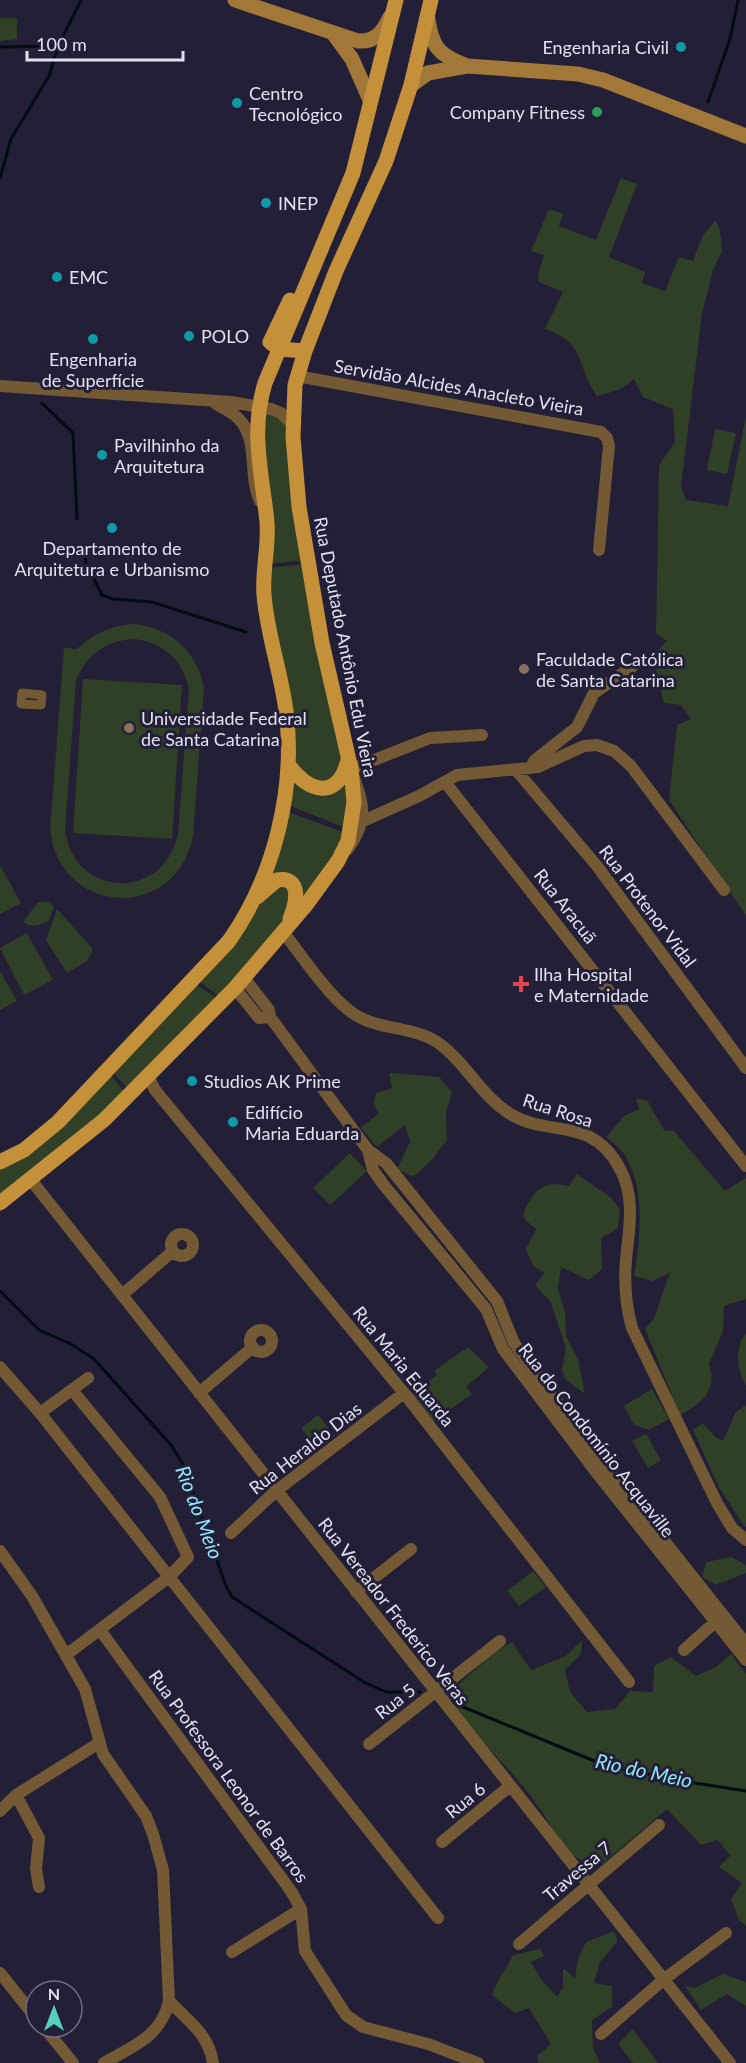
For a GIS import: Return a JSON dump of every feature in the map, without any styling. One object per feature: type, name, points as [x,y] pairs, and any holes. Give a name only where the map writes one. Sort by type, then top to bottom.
[{"type":"main road","points":[[235,0],[358,40],[375,39],[384,30],[395,6]]},
{"type":"main road","name":"Rua Deputado Antônio Edu Vieira","points":[[0,1203],[90,1132],[239,983],[285,930],[338,861],[348,841],[353,817],[350,763],[322,643],[299,507],[293,425],[297,376],[304,351],[336,271],[386,161],[411,85],[431,0]]},
{"type":"main road","points":[[304,351],[279,349],[270,342],[324,225],[369,106],[395,6]]},
{"type":"main road","points":[[428,19],[431,40],[435,46],[451,60],[467,66]]},
{"type":"main road","points":[[333,33],[352,58],[369,106]]},
{"type":"main road","points":[[411,85],[428,73],[467,66],[589,76],[746,136]]},
{"type":"main road","points":[[250,906],[278,830],[288,764],[286,711],[264,595],[268,536],[256,422],[252,406],[279,349]]},
{"type":"main road","points":[[288,764],[298,778],[307,785],[328,788],[337,784],[350,763]]},
{"type":"main road","points":[[0,1162],[24,1150],[68,1112],[221,950],[250,906],[277,880],[289,881],[296,887],[297,896],[285,930]]},
{"type":"street","name":"Servidão Alcides Anacleto Vieira","points":[[297,376],[601,432],[607,438],[609,446],[599,550]]},
{"type":"street","points":[[0,386],[252,406],[281,412],[293,425]]},
{"type":"street","points":[[215,403],[249,413],[256,422]]},
{"type":"street","points":[[215,403],[239,418],[251,438],[256,493],[266,512]]},
{"type":"street","points":[[363,821],[465,773],[516,770],[577,727],[584,708],[594,693],[632,667]]},
{"type":"street","points":[[338,861],[358,835],[363,821],[362,802],[350,763],[429,738],[482,735]]},
{"type":"street","points":[[533,759],[584,746],[597,745],[624,757],[724,890]]},
{"type":"street","name":"Rua Protenor Vidal","points":[[516,770],[597,866],[746,1068]]},
{"type":"street","name":"Rua Aracuã","points":[[445,782],[746,1166]]},
{"type":"street","name":"Rua Rosa","points":[[285,930],[339,1001],[362,1019],[420,1034],[436,1041],[508,1112],[525,1122],[582,1133],[609,1153],[627,1184],[630,1206],[626,1284],[627,1309],[632,1328],[717,1503],[732,1527],[746,1540]]},
{"type":"street","name":"Rua do Condomínio Acquaville","points":[[239,983],[259,1018],[270,1017],[369,1150],[386,1164],[497,1301],[514,1343],[542,1391]]},
{"type":"street","name":"Rua Maria Eduarda","points":[[148,1076],[163,1099],[404,1393],[629,1682]]},
{"type":"street","name":"Rua do Condomínio Acquaville","points":[[369,1150],[373,1170],[382,1184],[486,1309],[503,1349],[542,1391],[600,1469],[720,1617],[746,1644]]},
{"type":"street","name":"Rua Vereador Frederico Veras","points":[[31,1180],[730,2063]]},
{"type":"street","points":[[438,1250],[448,1242]]},
{"type":"street","points":[[122,1295],[173,1251]]},
{"type":"street","points":[[486,1309],[497,1301]]},
{"type":"street","points":[[199,1393],[253,1347]]},
{"type":"street","points":[[0,1367],[40,1413],[438,1918]]},
{"type":"street","points":[[40,1413],[88,1378]]},
{"type":"street","points":[[66,1655],[188,1561],[188,1553],[160,1497],[72,1390]]},
{"type":"street","name":"Rua Heraldo Dias","points":[[231,1533],[276,1491],[404,1393]]},
{"type":"street","points":[[356,1592],[411,1548]]},
{"type":"street","points":[[0,1551],[32,1596],[86,1689],[99,1743],[107,1763],[146,1816],[162,1860],[169,2001],[165,2018],[158,2028],[104,2063]]},
{"type":"street","points":[[684,1650],[720,1617]]},
{"type":"street","name":"Rua do Condomínio Acquaville","points":[[720,1617],[746,1659]]},
{"type":"street","name":"Rua Professora Leonor de Barros","points":[[100,1630],[291,1891],[301,1909],[305,1951],[346,2015],[355,2023],[478,2063]]},
{"type":"street","name":"Rua 5","points":[[369,1744],[500,1641]]},
{"type":"street","points":[[1,1807],[16,1795],[99,1743]]},
{"type":"street","name":"Rua 6","points":[[442,1842],[510,1786]]},
{"type":"street","points":[[16,1795],[39,1839],[36,1869],[39,1887]]},
{"type":"street","name":"Travessa 7","points":[[519,1944],[659,1825]]},
{"type":"street","points":[[232,1952],[301,1909]]},
{"type":"street","points":[[602,2034],[663,1980],[726,1933]]},
{"type":"street","points":[[0,1973],[24,2003]]},
{"type":"street","points":[[169,2001],[199,2028],[212,2051],[213,2063]]},
{"type":"street","points":[[54,2039],[73,2063]]},
{"type":"green space","points":[[0,18],[17,18],[17,39],[0,41]]},
{"type":"green space","points":[[621,178],[637,184],[609,257],[645,272],[642,283],[665,291],[679,257],[693,261],[703,235],[716,220],[720,231],[722,251],[713,270],[702,314],[681,486],[686,500],[728,506],[746,416],[746,916],[669,800],[677,725],[691,719],[681,705],[664,703],[653,655],[667,641],[656,633],[659,465],[675,442],[673,409],[643,397],[634,379],[619,390],[597,396],[574,348],[568,341],[545,329],[563,292],[539,282],[538,275],[544,255],[531,251],[549,209],[563,214],[559,226],[596,240]]},
{"type":"green space","points":[[264,410],[281,416],[290,427],[305,560],[268,564]]},
{"type":"green space","points":[[715,429],[736,433],[727,474],[707,470]]},
{"type":"green space","points":[[307,564],[346,758],[342,772],[321,786],[294,764],[268,602],[267,568]]},
{"type":"green space","points":[[135,624],[160,631],[181,644],[195,663],[204,688],[193,836],[182,864],[165,884],[143,895],[119,898],[95,893],[74,880],[58,859],[50,830],[64,648],[77,649],[90,638],[104,631]],"holes":[[[125,640],[155,644],[177,661],[189,689],[178,833],[170,856],[156,871],[139,881],[120,883],[101,879],[84,869],[72,852],[65,829],[76,681],[85,664],[106,646]]]},
{"type":"green space","points":[[83,679],[182,685],[172,839],[73,833]]},
{"type":"green space","points":[[290,771],[319,792],[350,772],[348,829],[285,804]]},
{"type":"green space","points":[[285,811],[346,833],[341,847],[301,904],[297,882],[262,888]]},
{"type":"green space","points":[[0,865],[21,903],[0,914]]},
{"type":"green space","points":[[277,884],[292,888],[283,928],[222,998],[195,979]]},
{"type":"green space","points":[[38,902],[48,902],[54,906],[49,921],[33,926],[23,922]]},
{"type":"green space","points":[[57,909],[93,949],[87,961],[67,973],[46,940]]},
{"type":"green space","points":[[27,933],[53,980],[24,995],[0,948]]},
{"type":"green space","points":[[0,971],[17,1001],[0,1010]]},
{"type":"green space","points":[[193,982],[219,1000],[130,1091],[110,1069]]},
{"type":"green space","points":[[107,1071],[127,1094],[0,1199],[0,1165]]},
{"type":"green space","points":[[389,1073],[439,1077],[452,1092],[446,1112],[447,1140],[432,1160],[413,1177],[397,1169],[410,1142],[405,1125],[377,1147],[361,1128],[378,1114],[374,1103],[376,1093],[392,1088]]},
{"type":"green space","points":[[636,1099],[647,1100],[664,1130],[674,1131],[725,1191],[746,1178],[746,1299],[724,1306],[723,1331],[709,1364],[710,1389],[701,1401],[680,1415],[645,1329],[654,1318],[670,1273],[652,1281],[634,1276],[640,1216],[637,1186],[624,1154],[606,1137],[624,1116],[639,1109]]},
{"type":"green space","points":[[350,1153],[367,1171],[330,1205],[313,1188]]},
{"type":"green space","points":[[577,1174],[610,1197],[620,1209],[618,1228],[601,1238],[602,1269],[589,1280],[561,1267],[558,1289],[565,1312],[566,1336],[578,1359],[585,1394],[565,1379],[562,1370],[566,1348],[550,1301],[535,1285],[544,1273],[533,1266],[526,1249],[536,1229],[524,1219],[526,1206],[537,1191],[545,1186],[556,1184],[569,1186]]},
{"type":"green space","points":[[746,1333],[746,1386],[739,1367],[738,1352]]},
{"type":"green space","points":[[468,1347],[489,1367],[466,1387],[472,1394],[432,1422],[411,1394],[437,1375],[434,1371]]},
{"type":"green space","points":[[652,1389],[669,1419],[649,1430],[634,1425],[624,1406]]},
{"type":"green space","points":[[746,1405],[745,1527],[718,1486],[693,1430],[703,1423],[715,1437],[723,1441],[736,1412]]},
{"type":"green space","points":[[318,1415],[335,1436],[318,1450],[301,1428]]},
{"type":"green space","points":[[646,1434],[661,1460],[648,1468],[632,1441]]},
{"type":"green space","points":[[731,1557],[746,1565],[746,1573],[716,1585],[702,1577],[706,1562]]},
{"type":"green space","points":[[533,1571],[546,1587],[519,1606],[507,1591]]},
{"type":"green space","points":[[582,1640],[581,1654],[565,1670],[570,1692],[587,1712],[615,1709],[630,1691],[653,1692],[654,1666],[671,1657],[696,1676],[716,1667],[731,1654],[746,1674],[746,1926],[739,1920],[731,1899],[742,1883],[719,1867],[730,1856],[718,1840],[701,1845],[667,1809],[602,1864],[588,1863],[562,1851],[539,1807],[460,1715],[446,1695],[498,1650],[512,1642],[531,1670],[566,1656]]},
{"type":"green space","points":[[614,1931],[618,1941],[600,1962],[594,1983],[612,1986],[612,2007],[592,2020],[593,2048],[600,2063],[538,2063],[537,2056],[551,2044],[529,2008],[515,2013],[492,1995],[499,1979],[513,1955],[540,1949],[544,1956],[531,1962],[540,1978],[557,1997],[563,1987],[563,1968],[575,1978],[578,1959],[586,1942]]},
{"type":"green space","points":[[723,1974],[746,1982],[746,2006],[727,1994],[701,2010],[685,1986],[695,1988]]},
{"type":"green space","points":[[633,2029],[658,2063],[633,2063],[618,2044]]},
{"type":"waterway","name":"Rio do Meio","points":[[0,178],[11,139],[49,76],[58,46],[81,0]]},
{"type":"waterway","points":[[708,102],[730,39],[738,0]]},
{"type":"waterway","points":[[0,47],[58,46]]},
{"type":"waterway","points":[[42,403],[73,433],[77,519]]},
{"type":"waterway","points":[[83,545],[86,563],[102,595],[113,599],[152,602],[246,632]]},
{"type":"waterway","name":"Rio do Meio","points":[[0,1291],[39,1330],[71,1344],[94,1359],[171,1445],[183,1464],[226,1586],[232,1597],[364,1682],[386,1692],[420,1692]]},
{"type":"waterway","name":"Rio do Meio","points":[[451,1702],[604,1765],[746,1791]]},
{"type":"place","name":"Engenharia Civil","points":[[681,47]]},
{"type":"place","name":"Centro Tecnológico","points":[[237,103]]},
{"type":"place","name":"Company Fitness","points":[[597,112]]},
{"type":"place","name":"INEP","points":[[266,203]]},
{"type":"place","name":"EMC","points":[[57,277]]},
{"type":"place","name":"POLO","points":[[189,336]]},
{"type":"place","name":"Engenharia de Superfície","points":[[93,339]]},
{"type":"place","name":"Pavilhinho da Arquitetura","points":[[102,455]]},
{"type":"place","name":"Departamento de Arquitetura e Urbanismo","points":[[112,528]]},
{"type":"place","name":"Faculdade Católica de Santa Catarina","points":[[524,669]]},
{"type":"place","name":"Universidade Federal de Santa Catarina","points":[[129,728]]},
{"type":"place","name":"Ilha Hospital e Maternidade","points":[[521,984]]},
{"type":"place","name":"Studios AK Prime","points":[[192,1081]]},
{"type":"place","name":"Edifício Maria Eduarda","points":[[233,1122]]}]
